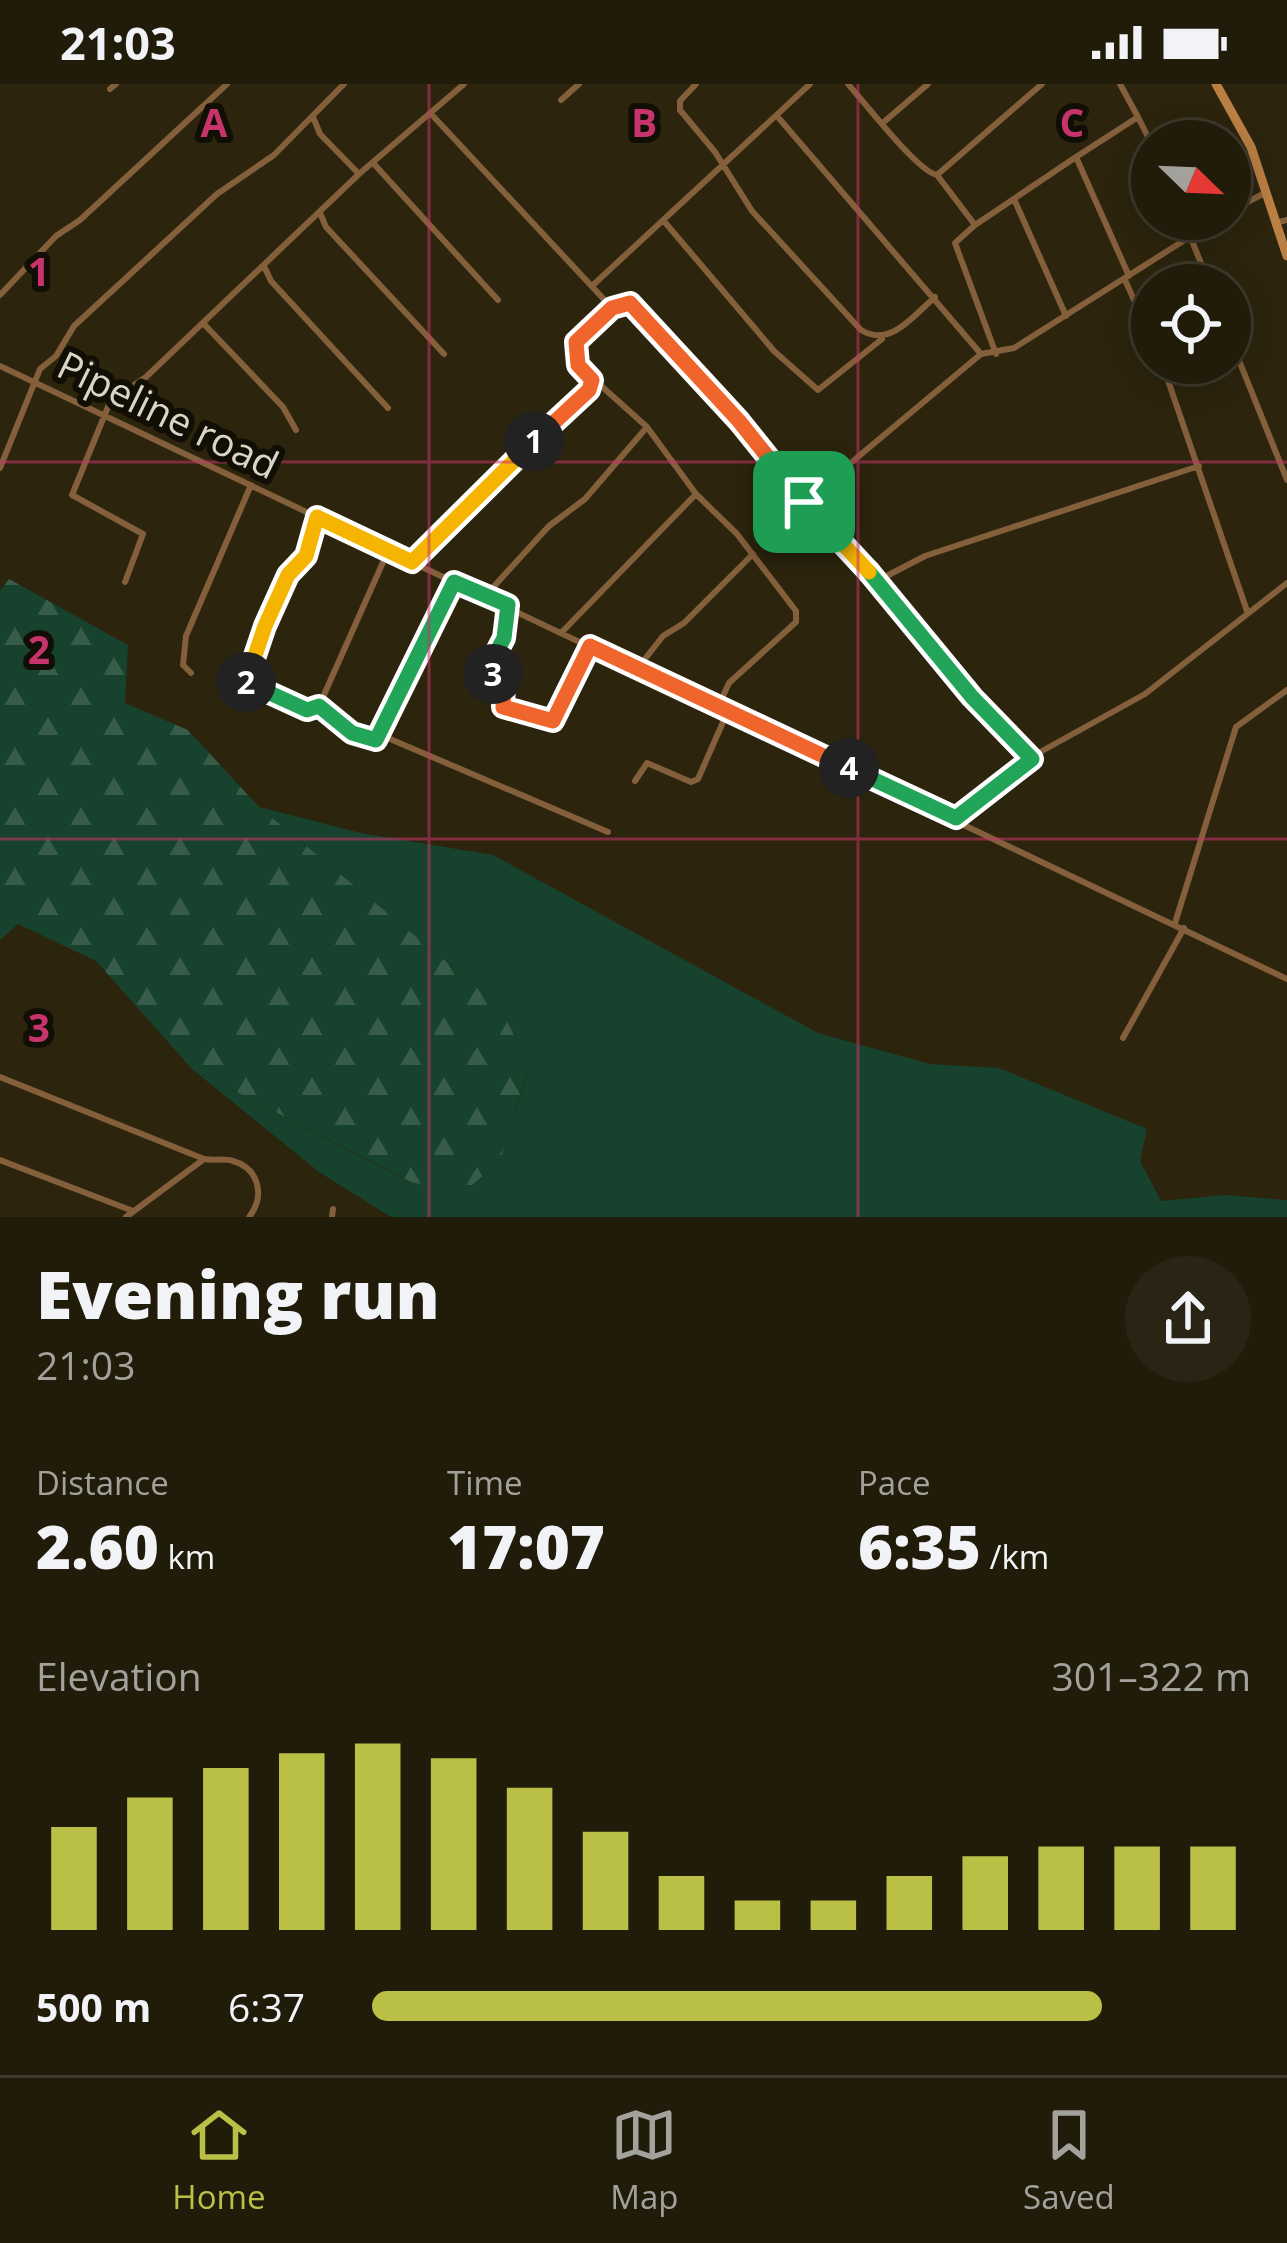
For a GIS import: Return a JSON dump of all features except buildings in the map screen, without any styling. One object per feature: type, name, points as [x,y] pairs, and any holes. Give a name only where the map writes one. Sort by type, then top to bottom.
[{"type":"street","points":[[0,296],[56,236],[80,220],[227,84]]},
{"type":"street","points":[[1,465],[36,378],[81,319],[217,194],[274,154],[344,84]]},
{"type":"street","points":[[125,582],[142,534],[72,495],[110,402],[203,323],[358,174],[433,116],[464,84]]},
{"type":"street","points":[[562,100],[579,84]]},
{"type":"street","points":[[696,84],[678,106],[752,212],[817,276],[854,323],[882,338]]},
{"type":"street","points":[[592,286],[810,84]]},
{"type":"street","points":[[848,84],[885,121],[922,171],[937,175],[975,225]]},
{"type":"street","points":[[885,121],[928,84]]},
{"type":"street","points":[[937,175],[1042,84]]},
{"type":"street","points":[[1120,84],[1140,120]]},
{"type":"street","points":[[1216,84],[1251,147],[1265,194],[1281,222],[1287,256]]},
{"type":"street","points":[[313,113],[320,134],[358,174]]},
{"type":"street","points":[[433,116],[612,308]]},
{"type":"street","points":[[777,116],[982,354]]},
{"type":"street","points":[[996,353],[955,243],[1138,117]]},
{"type":"street","points":[[1076,157],[1131,288]]},
{"type":"street","points":[[374,164],[498,300]]},
{"type":"street","points":[[1251,201],[1265,194]]},
{"type":"street","points":[[1014,199],[1066,317]]},
{"type":"street","points":[[320,213],[326,227],[443,354]]},
{"type":"street","points":[[663,220],[774,351],[818,390],[935,297]]},
{"type":"street","points":[[804,502],[982,354],[996,353],[1066,317],[1184,240]]},
{"type":"street","points":[[264,266],[271,280],[388,408]]},
{"type":"street","points":[[717,709],[729,683],[796,622],[789,598],[696,494],[647,427],[578,365],[574,346],[624,302],[639,310],[1032,759]]},
{"type":"street","points":[[203,323],[283,407],[296,430]]},
{"type":"street","name":"Pipeline road","points":[[0,366],[36,378],[250,485],[1287,979]]},
{"type":"street","points":[[412,562],[471,499],[585,394],[592,380]]},
{"type":"street","points":[[1170,384],[1247,611]]},
{"type":"street","points":[[1248,384],[1287,480]]},
{"type":"street","points":[[485,596],[549,526],[585,499],[647,427]]},
{"type":"street","points":[[877,580],[925,556],[1199,466]]},
{"type":"street","points":[[191,673],[183,665],[186,636],[250,485]]},
{"type":"street","points":[[562,632],[696,494]]},
{"type":"street","points":[[317,517],[306,556],[288,575],[243,680],[307,710],[319,706],[388,551]]},
{"type":"street","points":[[637,669],[663,636],[684,623],[753,554]]},
{"type":"street","points":[[383,736],[454,582]]},
{"type":"street","points":[[956,818],[975,808],[1032,759],[1145,694],[1287,583]]},
{"type":"street","points":[[508,605],[504,638],[488,668],[504,682],[506,709],[556,718],[590,646]]},
{"type":"street","points":[[1175,922],[1236,727],[1287,690]]},
{"type":"street","points":[[319,706],[363,739],[383,736],[608,832]]},
{"type":"street","points":[[635,781],[647,763],[691,782],[698,779],[727,713]]},
{"type":"street","points":[[975,808],[975,828]]},
{"type":"street","points":[[1124,1038],[1184,928]]},
{"type":"street","points":[[0,1077],[204,1159],[228,1158],[246,1167],[258,1182],[260,1197],[249,1217]]},
{"type":"street","points":[[0,1160],[129,1214],[204,1159]]},
{"type":"green space","points":[[9,579],[128,645],[125,703],[188,730],[259,807],[499,1005],[529,1065],[500,1161],[463,1193],[411,1182],[192,1069],[96,961],[18,924],[0,940],[0,591]]},
{"type":"green space","points":[[259,807],[361,833],[493,855],[818,1033],[930,1064],[999,1068],[1147,1129],[1140,1161],[1161,1201],[1224,1195],[1287,1200],[1287,1217],[391,1217],[319,1172],[192,1069],[410,1182],[500,1161],[529,1066],[499,1005]]},
{"type":"route","points":[[624,302],[639,310],[717,396],[804,502],[877,580],[972,697],[1032,759],[975,808],[956,818],[590,646],[553,721],[506,709],[502,705],[504,682],[488,668],[504,638],[508,605],[454,582],[392,719],[376,740],[352,733],[319,706],[307,710],[243,680],[288,575],[306,556],[317,517],[412,562],[471,499],[589,390],[592,380],[578,365],[576,342],[624,302]]}]
